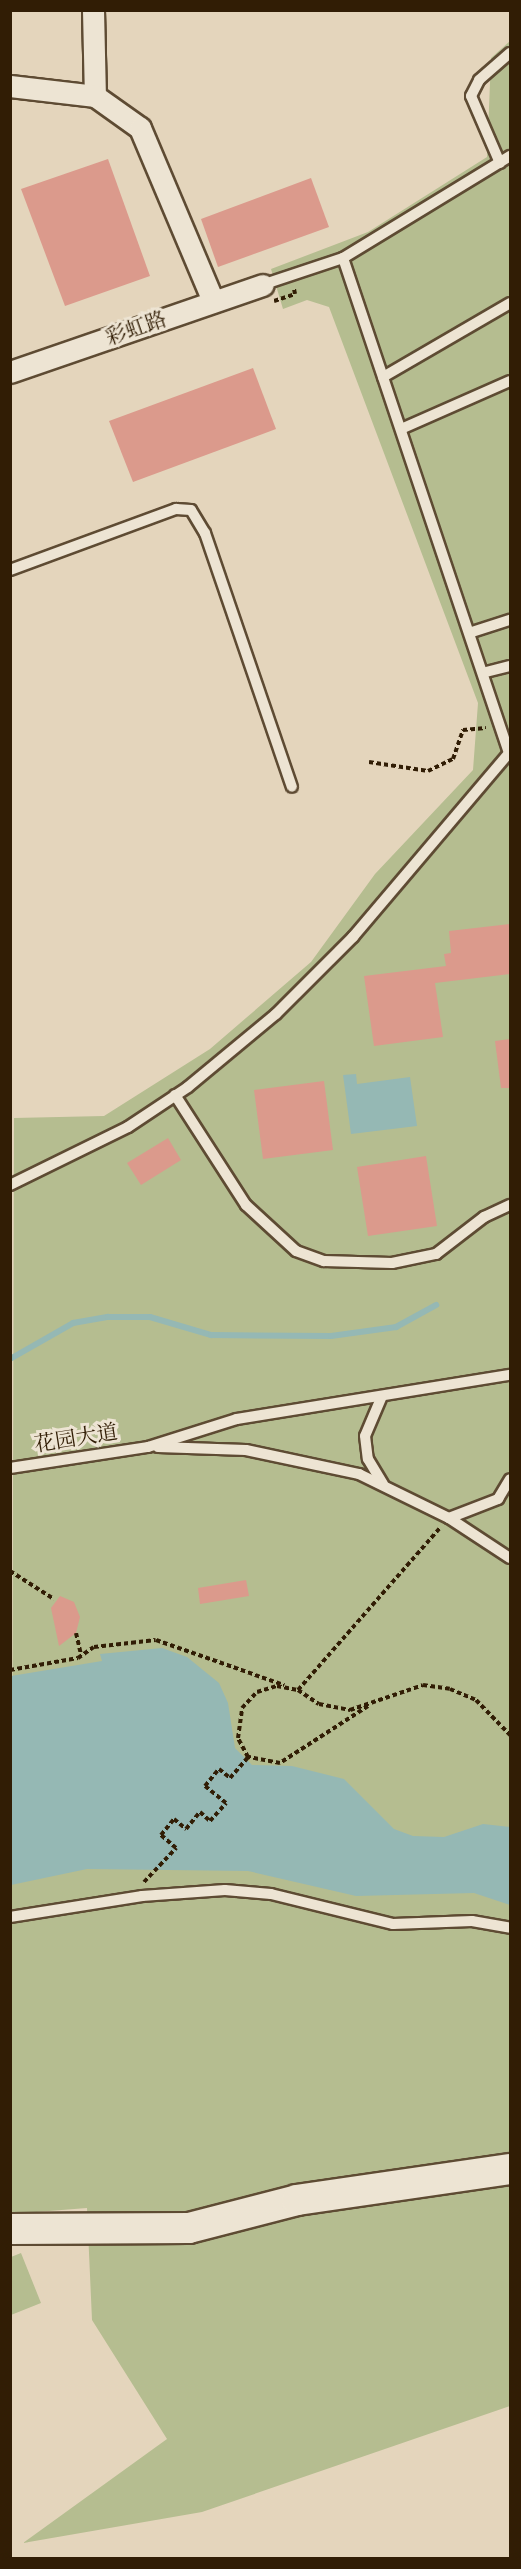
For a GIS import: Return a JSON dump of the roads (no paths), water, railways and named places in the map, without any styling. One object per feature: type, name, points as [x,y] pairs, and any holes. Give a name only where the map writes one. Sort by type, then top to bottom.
[{"type":"street","points":[[93,10],[95,96]]},
{"type":"street","points":[[10,86],[95,96],[140,128],[213,301]]},
{"type":"street","name":"彩虹路","points":[[10,372],[262,285]]},
{"type":"street","points":[[10,2229],[189,2229],[297,2200],[510,2169]]},
{"type":"lane","points":[[500,163],[471,96],[479,80],[510,53]]},
{"type":"lane","points":[[262,285],[343,258],[510,156]]},
{"type":"lane","points":[[10,1185],[128,1127],[176,1095],[276,1014],[353,937],[510,753],[486,672],[343,258]]},
{"type":"lane","points":[[384,377],[510,303]]},
{"type":"lane","points":[[401,429],[510,381]]},
{"type":"lane","points":[[10,570],[176,510],[191,510],[206,533],[292,787]]},
{"type":"lane","points":[[472,632],[510,620]]},
{"type":"lane","points":[[486,672],[510,666]]},
{"type":"lane","points":[[176,1095],[246,1205],[296,1251],[324,1261],[392,1263],[436,1254],[484,1216],[510,1205]]},
{"type":"lane","points":[[148,1447],[237,1419],[510,1374]]},
{"type":"lane","points":[[382,1396],[364,1436],[372,1469],[385,1487]]},
{"type":"lane","points":[[148,1447],[246,1450],[359,1474],[449,1518],[510,1558]]},
{"type":"lane","name":"花园大道","points":[[10,1468],[148,1447]]},
{"type":"lane","points":[[449,1518],[498,1499],[510,1479]]},
{"type":"lane","points":[[10,1917],[142,1896],[225,1890],[271,1894],[393,1924],[472,1921],[510,1928]]},
{"type":"water","points":[[356,1074],[357,1084],[410,1077],[417,1126],[351,1134],[343,1075]]},
{"type":"water","points":[[162,1648],[187,1657],[219,1683],[228,1703],[235,1748],[252,1765],[292,1766],[344,1779],[394,1829],[413,1836],[444,1837],[483,1824],[510,1827],[510,1905],[474,1893],[356,1896],[248,1871],[87,1869],[11,1885],[11,1676],[102,1661],[100,1654]]},
{"type":"waterway","points":[[10,1359],[73,1323],[108,1317],[150,1317],[211,1335],[331,1336],[396,1327],[436,1305]]}]
